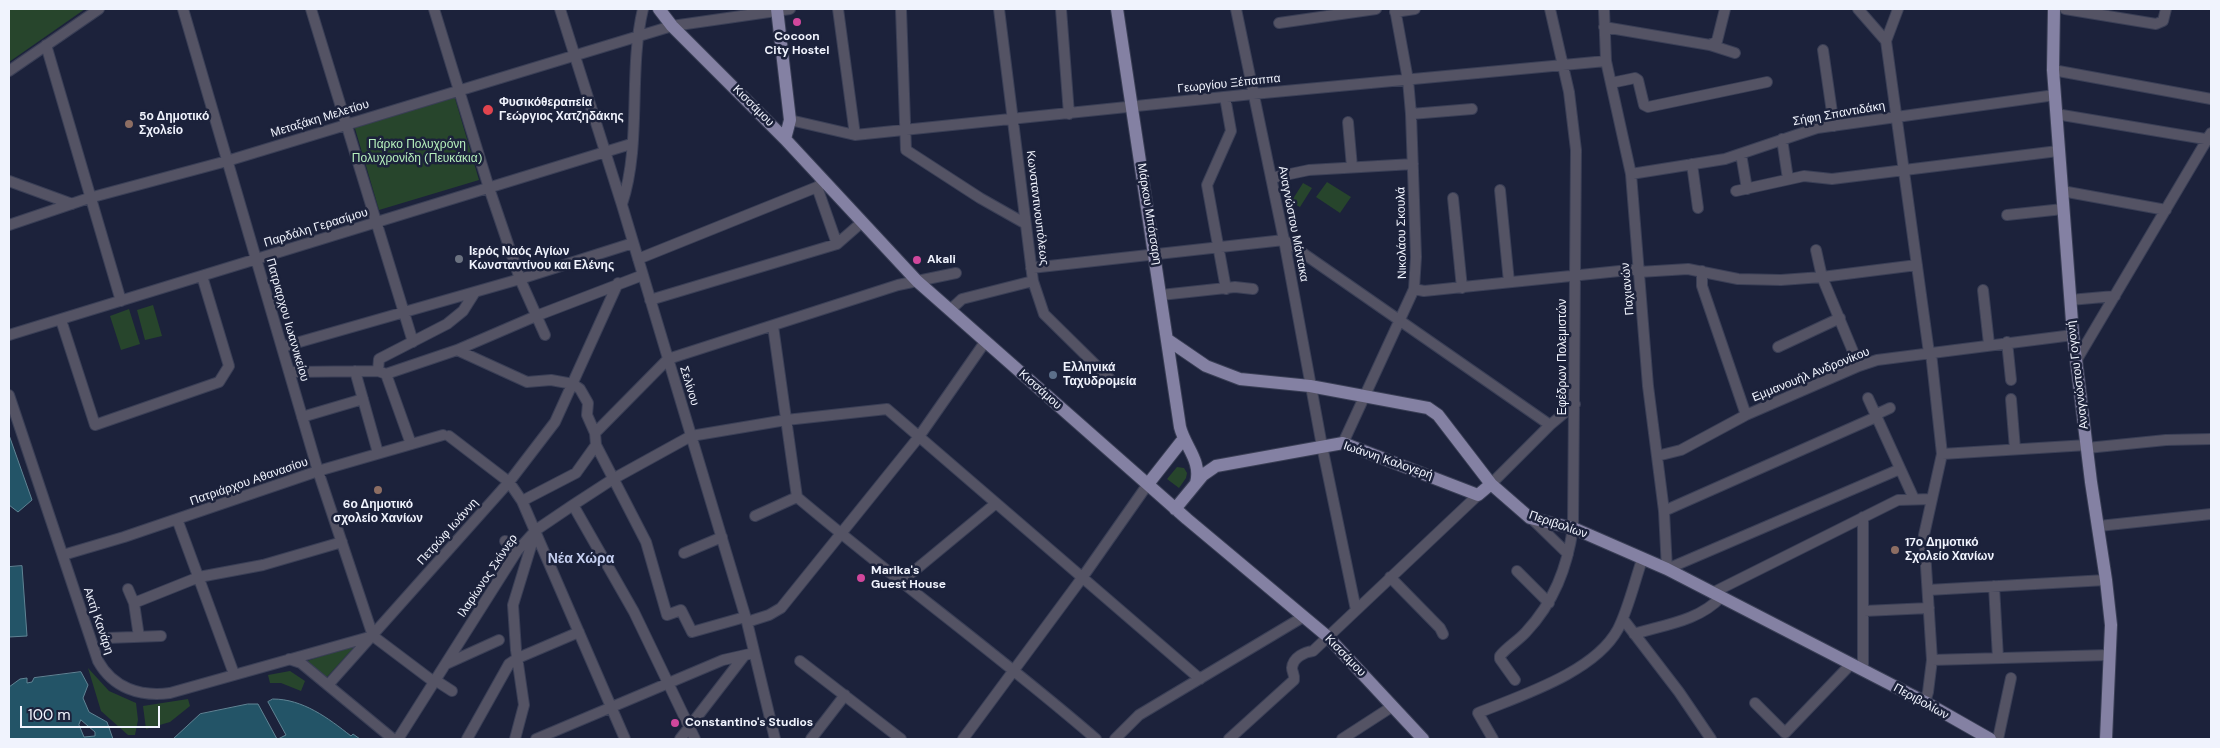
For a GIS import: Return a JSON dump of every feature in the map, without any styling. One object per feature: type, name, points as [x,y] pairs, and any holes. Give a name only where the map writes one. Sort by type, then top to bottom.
[{"type":"main road","name":"Κισσάμου","points":[[659,9],[672,26],[785,139],[821,184],[917,282],[1175,509],[1328,637],[1423,739]]},
{"type":"main road","name":"Μάρκου Μπότσαρη","points":[[1117,9],[1168,340],[1181,442],[1186,458],[1197,466]]},
{"type":"main road","name":"Αναγνώστου Γογονή","points":[[2054,9],[2053,70],[2073,335],[2106,580],[2110,625],[2106,739]]},
{"type":"main road","points":[[777,10],[790,120],[785,139]]},
{"type":"main road","name":"Περιβολίων","points":[[1168,340],[1194,359],[1225,375],[1257,382],[1310,386],[1420,405],[1433,411],[1491,484],[1530,518],[1573,528],[1642,560],[1667,569],[1925,702],[1974,736],[1990,739]]},
{"type":"main road","name":"Μάρκου Μπότσαρη","points":[[1179,419],[1184,440],[1197,466]]},
{"type":"main road","points":[[1148,484],[1181,442]]},
{"type":"main road","name":"Ιωάννη Καλογερή","points":[[1175,509],[1196,483],[1216,466],[1343,443],[1478,495]]},
{"type":"main road","points":[[1196,483],[1197,466],[1216,466]]},
{"type":"main road","points":[[1478,495],[1491,484]]},
{"type":"street","points":[[9,71],[99,9]]},
{"type":"street","name":"Πατριαρχου Ιωαννικείου","points":[[183,9],[318,471],[373,636]]},
{"type":"street","points":[[311,9],[413,342]]},
{"type":"street","points":[[434,9],[489,188],[520,279],[545,335]]},
{"type":"street","points":[[560,9],[622,205]]},
{"type":"street","name":"Σελίνου","points":[[643,9],[638,36],[628,174],[622,205],[746,620],[749,654],[775,739]]},
{"type":"street","name":"Μεταξάκη Μελετίου","points":[[9,225],[89,198],[227,161],[458,90],[576,57],[672,26],[790,9]]},
{"type":"street","points":[[838,9],[855,135]]},
{"type":"street","points":[[901,9],[906,150],[980,198],[1026,224]]},
{"type":"street","name":"Κωνσταντινουπόλεως","points":[[999,9],[1033,281],[1044,314],[1112,381]]},
{"type":"street","points":[[1061,9],[1069,114]]},
{"type":"street","name":"Αναγνώστου Μάντακα","points":[[1236,9],[1284,240],[1310,386],[1356,610]]},
{"type":"street","points":[[1279,23],[1376,9]]},
{"type":"street","points":[[1395,10],[1415,9]]},
{"type":"street","name":"Εφέδρων Πολεμιστών","points":[[1514,680],[1500,659],[1500,656],[1525,633],[1549,603],[1559,584],[1573,528],[1576,150],[1574,119],[1550,9]]},
{"type":"street","name":"Παχιανών","points":[[1604,9],[1606,61],[1631,174],[1648,386],[1664,511],[1667,569]]},
{"type":"street","points":[[1710,45],[1717,41],[1726,9]]},
{"type":"street","points":[[1858,9],[1886,41]]},
{"type":"street","points":[[1898,9],[1886,41],[1930,353],[1942,454],[1924,535],[1932,660],[1925,702]]},
{"type":"street","points":[[2065,9],[2156,24],[2163,21],[2166,9]]},
{"type":"street","name":"Νικολάου Σκουλά","points":[[1343,443],[1363,396],[1414,289],[1414,164],[1411,114],[1408,80],[1395,10]]},
{"type":"street","points":[[1604,27],[1710,45],[1735,53]]},
{"type":"street","points":[[46,45],[89,198],[121,301]]},
{"type":"street","points":[[1823,50],[1834,126]]},
{"type":"street","name":"Γεωργίου Ξέπαππα","points":[[790,120],[855,135],[1132,108],[1253,94],[1606,61]]},
{"type":"street","points":[[2053,70],[2211,99]]},
{"type":"street","points":[[1611,83],[1635,78],[1638,80],[1644,106],[1648,107],[1767,82]]},
{"type":"street","name":"Σήφη Σπαντιδάκη","points":[[1631,174],[1741,154],[1782,138],[1817,128],[2055,95]]},
{"type":"street","points":[[1225,97],[1231,131],[1207,186],[1226,289]]},
{"type":"street","points":[[1411,114],[1472,109]]},
{"type":"street","points":[[2056,114],[2210,137],[2076,360]]},
{"type":"street","points":[[1348,122],[1352,167]]},
{"type":"street","points":[[1782,138],[1788,179]]},
{"type":"street","name":"Παρδάλη Γερασίμου","points":[[9,335],[631,144]]},
{"type":"street","points":[[1741,154],[1741,190],[1804,176],[1832,179],[2058,151]]},
{"type":"street","points":[[1271,178],[1309,170],[1414,164]]},
{"type":"street","points":[[1692,164],[1698,208]]},
{"type":"street","points":[[9,181],[72,204]]},
{"type":"street","points":[[638,259],[821,184]]},
{"type":"street","name":"Κισσάμου","points":[[821,184],[837,244]]},
{"type":"street","points":[[1500,190],[1508,282]]},
{"type":"street","points":[[2062,191],[2166,210]]},
{"type":"street","points":[[1453,198],[1462,288]]},
{"type":"street","points":[[2007,215],[2063,209]]},
{"type":"street","points":[[650,300],[837,244],[861,223]]},
{"type":"street","points":[[1031,268],[1284,240],[1550,426]]},
{"type":"street","points":[[282,347],[520,279],[633,242]]},
{"type":"street","points":[[1816,250],[1822,277],[1860,366]]},
{"type":"street","points":[[1414,289],[1424,291],[1462,288],[1639,270],[1688,269],[1738,279],[1781,280],[1917,266]]},
{"type":"street","points":[[1702,271],[1702,286],[1746,415]]},
{"type":"street","points":[[595,433],[668,359],[898,285],[956,273]]},
{"type":"street","points":[[290,372],[355,371],[382,373],[457,350],[536,316],[643,275]]},
{"type":"street","points":[[61,320],[95,425],[219,382],[229,366],[202,276]]},
{"type":"street","points":[[950,310],[962,299],[1033,281]]},
{"type":"street","name":"Πετρώφ Ιωάννη","points":[[328,685],[509,482],[555,422],[618,283]]},
{"type":"street","points":[[1161,295],[1198,289],[1209,291],[1242,286],[1253,289]]},
{"type":"street","points":[[1983,290],[1989,344]]},
{"type":"street","points":[[411,444],[378,359],[413,342],[463,311],[475,292]]},
{"type":"street","points":[[2070,300],[2115,296]]},
{"type":"street","points":[[447,300],[454,316]]},
{"type":"street","points":[[1778,347],[1840,318]]},
{"type":"street","points":[[773,326],[797,497],[842,535],[1014,670],[1096,739]]},
{"type":"street","name":"Εμμανουήλ Ανδρονίκου","points":[[1657,456],[1681,450],[1746,415],[1877,360],[1989,344],[2073,335]]},
{"type":"street","points":[[457,350],[528,382],[551,380],[568,382],[580,389],[588,403],[587,415],[595,433],[596,445],[646,542],[667,615],[681,610],[692,632],[769,616],[781,608],[842,535],[918,438],[985,342]]},
{"type":"street","points":[[2007,342],[2011,380]]},
{"type":"street","points":[[355,371],[378,453]]},
{"type":"street","name":"Ακτή Κανάρη","points":[[9,395],[98,661],[103,670],[119,684],[138,692],[159,694],[373,636]]},
{"type":"street","points":[[302,417],[363,398]]},
{"type":"street","points":[[1868,398],[1914,499]]},
{"type":"street","points":[[2011,399],[2015,449]]},
{"type":"street","points":[[1491,484],[1575,404]]},
{"type":"street","points":[[1664,511],[1876,417],[1890,408]]},
{"type":"street","name":"Ιλαρίωνος Σκίννερ","points":[[398,739],[517,551],[536,530],[573,505],[613,479],[691,436],[786,420],[887,409],[918,438],[1200,679]]},
{"type":"street","name":"Πατριάρχου Αθανασίου","points":[[63,555],[318,471],[446,435],[509,482]]},
{"type":"street","points":[[1942,454],[2166,440],[2211,439]]},
{"type":"street","points":[[522,501],[576,473],[596,445]]},
{"type":"street","points":[[1667,569],[1900,469]]},
{"type":"street","points":[[509,482],[522,501],[536,530],[625,739]]},
{"type":"street","points":[[963,739],[1082,578],[1148,484]]},
{"type":"street","points":[[1229,739],[1294,680],[1292,667],[1298,657],[1306,652],[1314,651],[1478,495]]},
{"type":"street","points":[[755,516],[797,497]]},
{"type":"street","points":[[1634,634],[1688,618],[1715,604],[1716,595],[1898,500],[1932,499]]},
{"type":"street","points":[[902,581],[995,504]]},
{"type":"street","points":[[573,505],[634,612],[695,739]]},
{"type":"street","points":[[2099,526],[2211,514]]},
{"type":"street","points":[[1530,518],[1568,554]]},
{"type":"street","points":[[1755,703],[1785,733],[1857,667],[1864,611],[1863,518]]},
{"type":"street","points":[[177,519],[234,674]]},
{"type":"street","points":[[516,739],[524,705],[513,605],[536,530]]},
{"type":"street","points":[[684,554],[722,537]]},
{"type":"street","points":[[505,541],[517,551]]},
{"type":"street","points":[[134,603],[199,577],[263,565],[342,542]]},
{"type":"street","points":[[1493,739],[1478,712],[1580,668],[1603,650],[1619,629],[1642,560]]},
{"type":"street","points":[[1517,571],[1549,603]]},
{"type":"street","points":[[1390,577],[1440,628],[1443,634]]},
{"type":"street","points":[[1928,590],[2106,580]]},
{"type":"street","points":[[1994,586],[1998,658]]},
{"type":"street","points":[[128,589],[134,603],[138,637]]},
{"type":"street","points":[[1864,611],[1929,608]]},
{"type":"street","points":[[1115,739],[1139,715],[1303,617]]},
{"type":"street","points":[[1622,619],[1679,692],[1711,739]]},
{"type":"street","points":[[467,739],[509,664],[518,658],[579,632]]},
{"type":"street","points":[[107,638],[161,636]]},
{"type":"street","points":[[373,636],[452,692]]},
{"type":"street","points":[[445,664],[500,640]]},
{"type":"street","points":[[536,739],[668,685],[723,660],[749,654]]},
{"type":"street","points":[[680,739],[749,654]]},
{"type":"street","points":[[1932,660],[2110,654]]},
{"type":"street","points":[[288,659],[296,660],[306,667],[393,739]]},
{"type":"street","points":[[800,661],[901,739]]},
{"type":"street","points":[[1998,739],[2011,678]]},
{"type":"street","points":[[810,739],[845,695]]},
{"type":"street","points":[[1342,739],[1392,706]]},
{"type":"green space","points":[[9,9],[85,9],[9,62]]},
{"type":"green space","name":"Πάρκο Πολυχρόνη Πολυχρονίδη (Πευκάκια)","points":[[454,95],[479,180],[379,210],[354,125]]},
{"type":"green space","points":[[1327,182],[1351,197],[1340,213],[1316,197]]},
{"type":"green space","points":[[1303,183],[1312,188],[1300,207],[1291,202]]},
{"type":"green space","points":[[153,305],[162,336],[145,340],[137,310]]},
{"type":"green space","points":[[129,309],[140,344],[121,350],[110,316]]},
{"type":"green space","points":[[1177,467],[1184,468],[1187,473],[1179,488],[1167,479]]},
{"type":"green space","points":[[356,645],[326,678],[307,661]]},
{"type":"green space","points":[[88,668],[109,691],[136,703],[138,720],[135,735],[128,735],[101,711]]},
{"type":"green space","points":[[290,671],[305,681],[301,691],[281,683],[270,683],[268,675]]},
{"type":"green space","points":[[188,699],[190,706],[170,722],[146,729],[143,706]]},
{"type":"water","points":[[9,435],[32,500],[18,512],[9,505]]},
{"type":"water","points":[[22,566],[27,636],[9,637],[9,567]]},
{"type":"water","points":[[81,672],[88,685],[83,698],[89,712],[107,722],[113,739],[9,739],[9,687],[20,679],[27,678],[27,683],[32,682],[34,678]],"holes":[[[81,720],[95,732],[95,736],[84,737],[79,725]]]},
{"type":"water","points":[[273,699],[295,702],[305,706],[324,716],[351,736],[353,734],[360,739],[278,739],[286,735],[268,702]]},
{"type":"water","points":[[248,704],[258,704],[277,739],[173,739],[200,714]]},
{"type":"place","name":"Cocoon City Hostel","points":[[797,22]]},
{"type":"place","name":"Φυσικόθεραπεία Γεώργιος Χατζηδάκης","points":[[488,110]]},
{"type":"place","name":"5ο Δημοτικό Σχολείο","points":[[129,124]]},
{"type":"place","name":"Ιερός Ναός Αγίων Κωνσταντίνου και Ελένης","points":[[459,259]]},
{"type":"place","name":"Akali","points":[[917,260]]},
{"type":"place","name":"Ελληνικά Ταχυδρομεία","points":[[1053,375]]},
{"type":"place","name":"6ο Δημοτικό σχολείο Χανίων","points":[[378,490]]},
{"type":"place","name":"17ο Δημοτικό Σχολείο Χανίων","points":[[1895,550]]},
{"type":"place","name":"Marika's Guest House","points":[[861,578]]},
{"type":"place","name":"Constantino's Studios","points":[[675,723]]},
{"type":"district","name":"Νέα Χώρα","points":[[581,559]]}]
